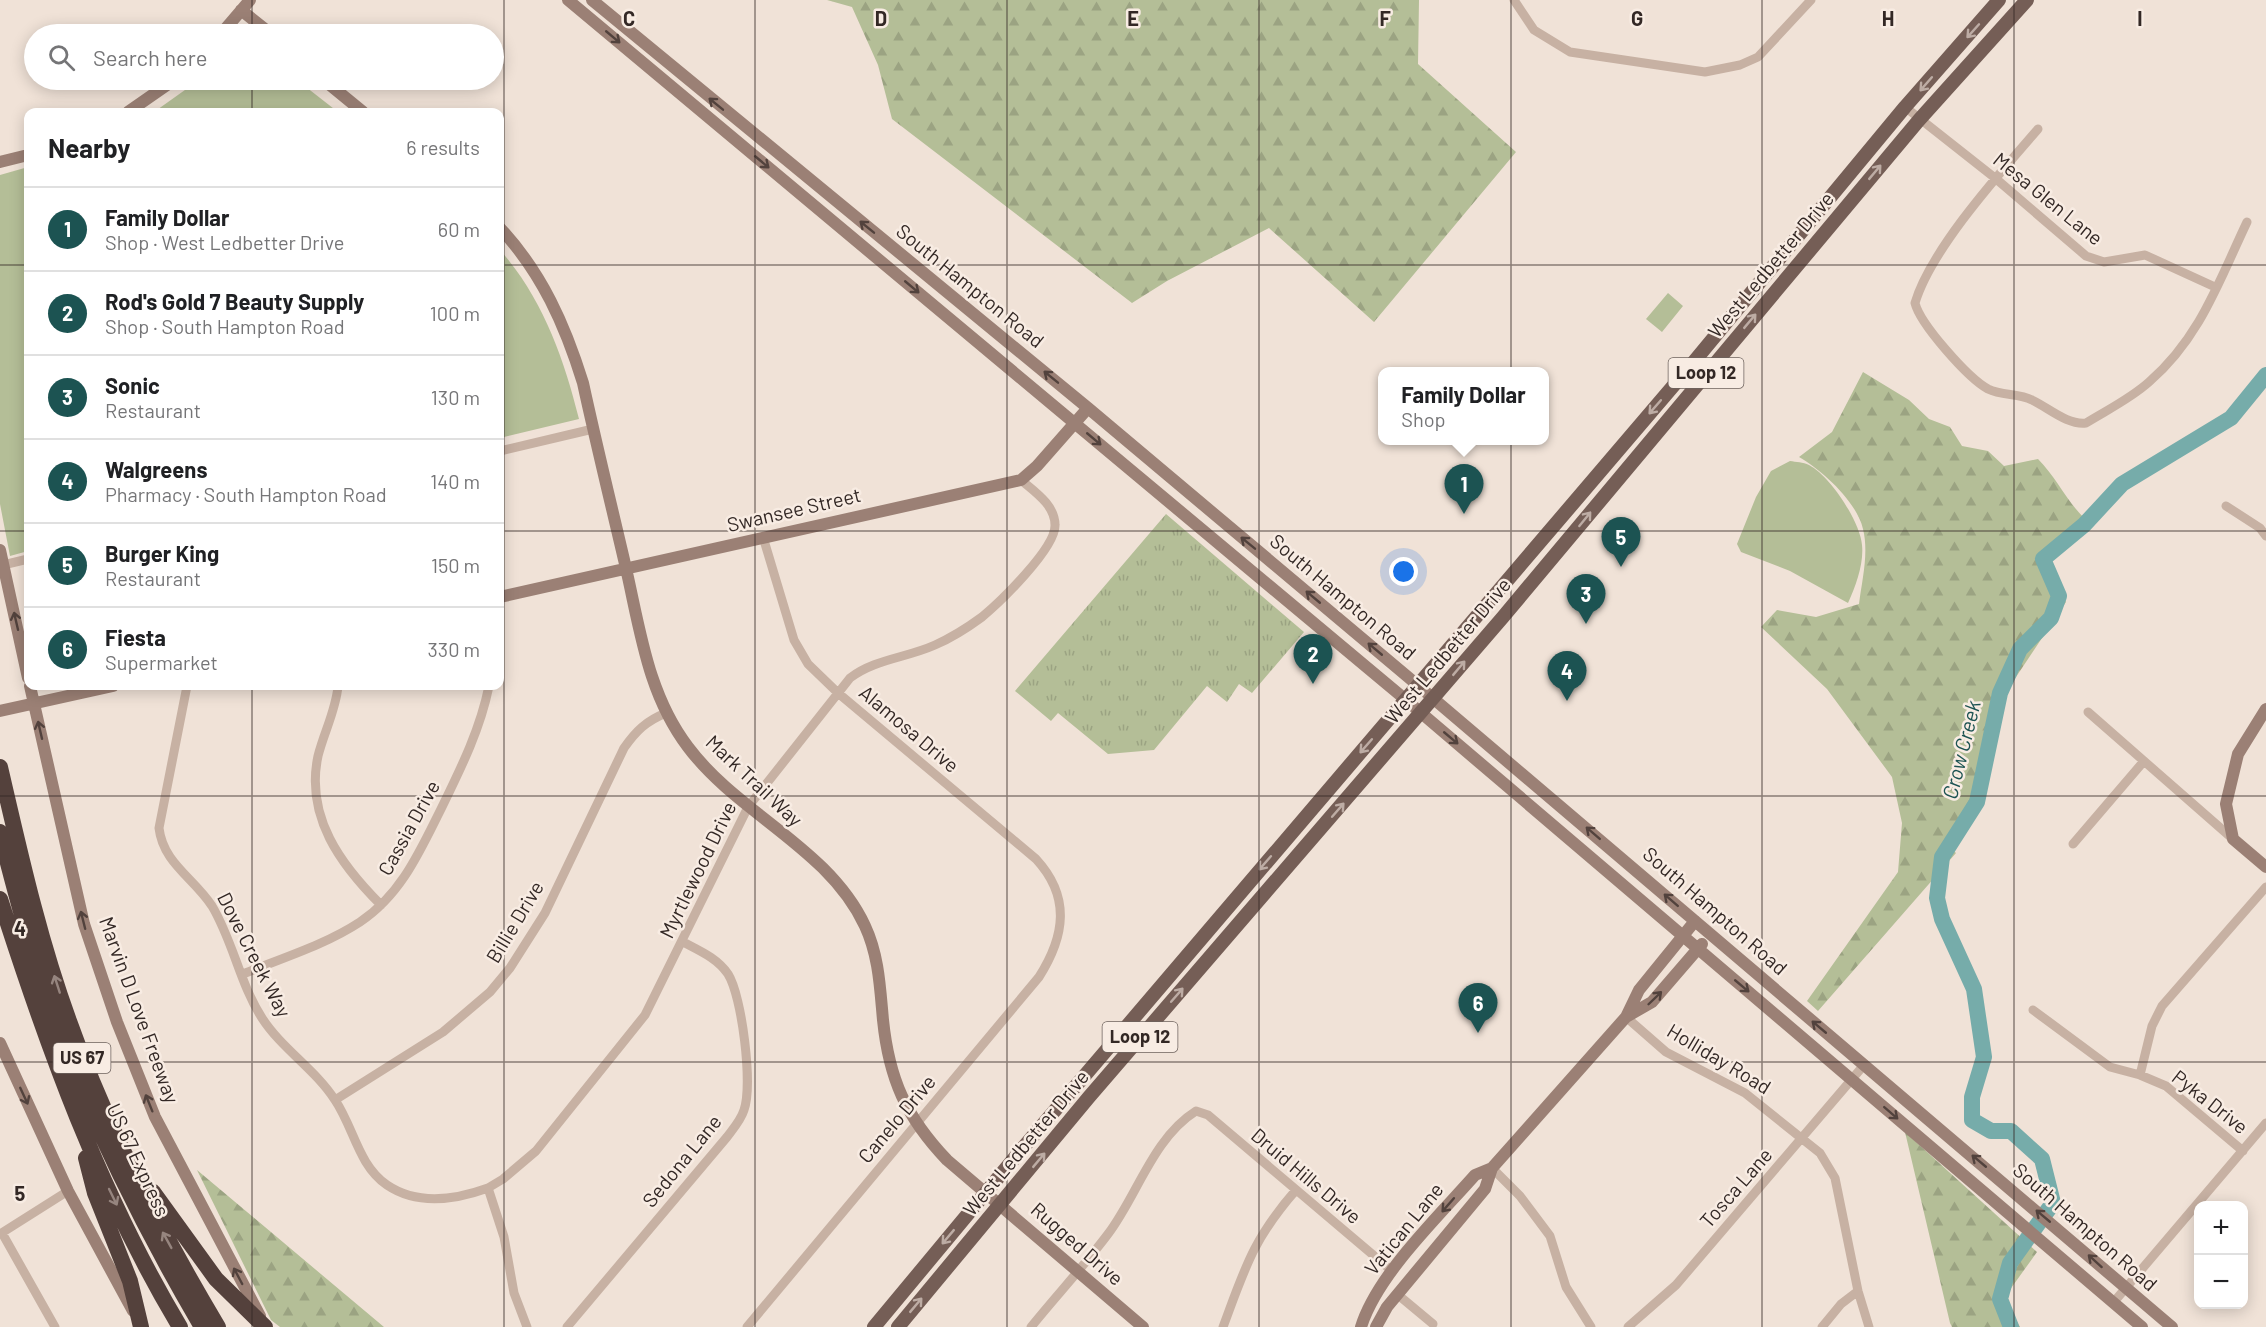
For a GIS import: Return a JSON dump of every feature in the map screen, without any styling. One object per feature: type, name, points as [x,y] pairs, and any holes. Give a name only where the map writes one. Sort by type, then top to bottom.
[{"type":"highway","name":"US 67","points":[[0,767],[46,950],[68,1020],[101,1103],[155,1217],[218,1327]]},
{"type":"highway","name":"US 67 Express","points":[[0,832],[46,995],[77,1079],[158,1251],[202,1327]]},
{"type":"highway","name":"US 67","points":[[0,898],[79,1125],[162,1298],[180,1327]]},
{"type":"highway","points":[[101,1103],[161,1206],[216,1279],[266,1327]]},
{"type":"highway","points":[[79,1125],[95,1193],[130,1281],[142,1327]]},
{"type":"main road","points":[[229,24],[250,0]]},
{"type":"main road","name":"South Hampton Road","points":[[567,0],[1406,700],[2142,1327]]},
{"type":"main road","name":"South Hampton Road","points":[[592,0],[1088,408],[1434,698],[2172,1327]]},
{"type":"main road","name":"West Ledbetter Drive","points":[[874,1327],[986,1192],[1680,378],[1905,107],[1999,0]]},
{"type":"main road","name":"West Ledbetter Drive","points":[[898,1327],[1089,1097],[1563,547],[1720,355],[1919,120],[2027,0]]},
{"type":"main road","points":[[241,10],[258,24]]},
{"type":"main road","points":[[661,78],[671,66]]},
{"type":"main road","points":[[134,108],[160,90]]},
{"type":"main road","points":[[336,90],[358,108]]},
{"type":"main road","points":[[0,162],[24,155]]},
{"type":"main road","name":"Mark Trail Way","points":[[504,233],[547,291],[562,321],[583,383],[646,660],[666,713],[688,747],[707,768],[748,807],[831,878],[865,926],[878,972],[890,1067],[900,1098],[916,1125],[947,1160],[986,1192]]},
{"type":"main road","points":[[1720,355],[1715,346],[1740,306]]},
{"type":"main road","points":[[968,334],[981,320]]},
{"type":"main road","points":[[1650,439],[1676,402],[1682,386],[1680,378]]},
{"type":"main road","points":[[1021,480],[1037,466],[1088,408]]},
{"type":"main road","name":"Swansee Street","points":[[504,596],[1021,480]]},
{"type":"main road","points":[[1185,516],[1199,503]]},
{"type":"main road","points":[[1546,533],[1563,547]]},
{"type":"main road","points":[[0,549],[24,660]]},
{"type":"main road","name":"Marvin D Love Freeway","points":[[31,690],[84,924],[117,1022],[160,1126],[266,1327]]},
{"type":"main road","points":[[0,711],[95,690]]},
{"type":"main road","points":[[2266,709],[2238,753],[2229,782],[2226,804],[2233,839],[2266,867]]},
{"type":"main road","points":[[1303,819],[1317,834]]},
{"type":"main road","points":[[1625,886],[1638,871]]},
{"type":"main road","name":"Vatican Lane","points":[[1376,1327],[1397,1294],[1485,1189],[1492,1168],[1626,1017],[1639,990],[1695,921]]},
{"type":"main road","name":"Vatican Lane","points":[[1626,1017],[1652,1002],[1710,934]]},
{"type":"main road","points":[[0,1043],[68,1191],[142,1327]]},
{"type":"main road","name":"Vatican Lane","points":[[1361,1327],[1376,1295],[1392,1271],[1474,1175],[1492,1168]]},
{"type":"main road","name":"Rugged Drive","points":[[986,1192],[1143,1327]]},
{"type":"main road","points":[[1392,1271],[1397,1294]]},
{"type":"main road","points":[[2148,1327],[2158,1316]]},
{"type":"street","points":[[1515,0],[1534,30],[1570,52],[1705,72],[1740,64],[1758,57],[1811,0]]},
{"type":"street","name":"Mesa Glen Lane","points":[[1905,107],[1995,178],[2086,256],[2104,262],[2145,255],[2215,287]]},
{"type":"street","points":[[2038,129],[1995,178],[1946,246],[1920,287],[1915,303],[1922,319],[1948,352],[1989,390],[2030,398],[2069,420],[2086,423],[2124,401],[2149,382],[2170,360],[2205,314],[2215,287],[2247,222]]},
{"type":"street","points":[[504,450],[593,429]]},
{"type":"street","name":"Myrtlewood Drive","points":[[488,1188],[503,1179],[536,1151],[621,1048],[645,1015],[748,807],[838,693],[861,670],[933,646],[960,632],[983,616],[1052,540],[1056,527],[1053,514],[1044,500],[1021,480]]},
{"type":"street","points":[[2226,506],[2260,528],[2266,536]]},
{"type":"street","name":"Alamosa Drive","points":[[763,537],[794,640],[808,664],[838,693],[1036,859],[1053,885],[1061,908],[1061,927]]},
{"type":"street","points":[[3,565],[24,560]]},
{"type":"street","name":"Dove Creek Way","points":[[186,690],[159,828],[161,843],[166,854],[199,888],[211,906],[254,1003],[267,1024],[335,1100],[368,1167],[389,1186],[410,1195],[439,1200],[451,1199],[488,1188]]},
{"type":"street","points":[[337,690],[319,756],[316,774],[317,798],[323,825],[332,846],[349,872],[381,905]]},
{"type":"street","name":"Cassia Drive","points":[[243,974],[340,934],[381,905],[412,867],[472,746],[488,690]]},
{"type":"street","points":[[2088,712],[2233,839]]},
{"type":"street","name":"Billie Drive","points":[[335,1100],[443,1032],[490,992],[510,969],[545,913],[624,748],[636,731],[650,719],[666,713]]},
{"type":"street","points":[[2073,844],[2144,761]]},
{"type":"street","points":[[2140,1075],[2152,1026],[2162,1006],[2266,887]]},
{"type":"street","name":"Canelo Drive","points":[[747,1327],[1039,977],[1058,943],[1061,927]]},
{"type":"street","name":"Sedona Lane","points":[[567,1327],[727,1137],[744,1111],[748,1085],[735,989],[719,964],[707,954],[683,942]]},
{"type":"street","name":"Pyka Drive","points":[[2033,1010],[2110,1068],[2140,1075],[2166,1086],[2243,1151]]},
{"type":"street","name":"Holliday Road","points":[[1626,1017],[1666,1052],[1745,1093],[1803,1137],[1820,1153],[1835,1178],[1858,1292],[1869,1327]]},
{"type":"street","name":"Tosca Lane","points":[[1628,1327],[1676,1285],[1864,1065]]},
{"type":"street","name":"Druid Hills Drive","points":[[1077,1269],[1108,1235],[1165,1144],[1187,1117],[1196,1111],[1208,1115],[1392,1271]]},
{"type":"street","points":[[2113,1303],[2266,1123]]},
{"type":"street","points":[[1492,1168],[1520,1196],[1550,1236],[1566,1287],[1591,1327]]},
{"type":"street","points":[[488,1188],[504,1237],[514,1293],[527,1327]]},
{"type":"street","points":[[1223,1327],[1254,1245],[1270,1219],[1296,1190]]},
{"type":"street","points":[[55,1327],[1,1233],[68,1191]]},
{"type":"street","points":[[1031,1327],[1077,1269]]},
{"type":"street","points":[[1822,1327],[1841,1305],[1858,1292]]},
{"type":"street","points":[[1397,1294],[1433,1324]]},
{"type":"green space","points":[[827,0],[1419,0],[1418,64],[1516,152],[1374,322],[1269,228],[1167,281],[1132,303],[892,119],[878,65],[852,7]]},
{"type":"green space","points":[[185,90],[310,90],[333,108],[160,108]]},
{"type":"green space","points":[[24,168],[24,552],[10,556],[0,504],[0,175]]},
{"type":"green space","points":[[504,255],[528,288],[550,329],[579,419],[504,437]]},
{"type":"green space","points":[[1668,293],[1683,306],[1662,332],[1646,319]]},
{"type":"green space","points":[[1863,372],[1909,400],[1929,419],[1950,427],[1962,446],[1988,451],[2004,466],[2038,459],[2084,518],[2046,561],[2066,602],[2000,701],[1983,788],[1947,845],[1956,853],[1818,1011],[1807,1001],[1898,872],[1902,823],[1892,777],[1827,689],[1761,627],[1777,610],[1816,617],[1859,604],[1865,538],[1859,519],[1854,508],[1828,478],[1799,457],[1832,432]]},
{"type":"green space","points":[[1790,461],[1809,465],[1826,479],[1843,500],[1856,524],[1862,545],[1862,559],[1848,603],[1790,571],[1741,552],[1737,544],[1756,497],[1771,471]]},
{"type":"green space","points":[[1166,514],[1304,632],[1252,693],[1239,684],[1227,702],[1207,686],[1154,750],[1108,754],[1058,713],[1051,721],[1015,691]]},
{"type":"green space","points":[[1905,1132],[2037,1252],[2004,1298],[2020,1327],[1952,1327]]},
{"type":"green space","points":[[197,1170],[384,1327],[280,1327],[271,1320]]},
{"type":"waterway","name":"Crow Creek","points":[[2011,1327],[2000,1299],[2010,1263],[2053,1203],[2042,1159],[2011,1131],[1991,1131],[1972,1120],[1972,1097],[1984,1057],[1974,989],[1942,919],[1937,898],[1942,857],[1977,802],[2000,693],[2020,649],[2051,618],[2059,596],[2043,559],[2084,525],[2122,484],[2231,418],[2266,375]]},
{"type":"place","name":"Family Dollar","points":[[1464,514]]},
{"type":"place","name":"Burger King","points":[[1621,567]]},
{"type":"place","name":"Sonic","points":[[1586,624]]},
{"type":"place","name":"Rod's Gold 7 Beauty Supply","points":[[1313,684]]},
{"type":"place","name":"Walgreens","points":[[1567,701]]},
{"type":"place","name":"Fiesta","points":[[1478,1033]]}]
